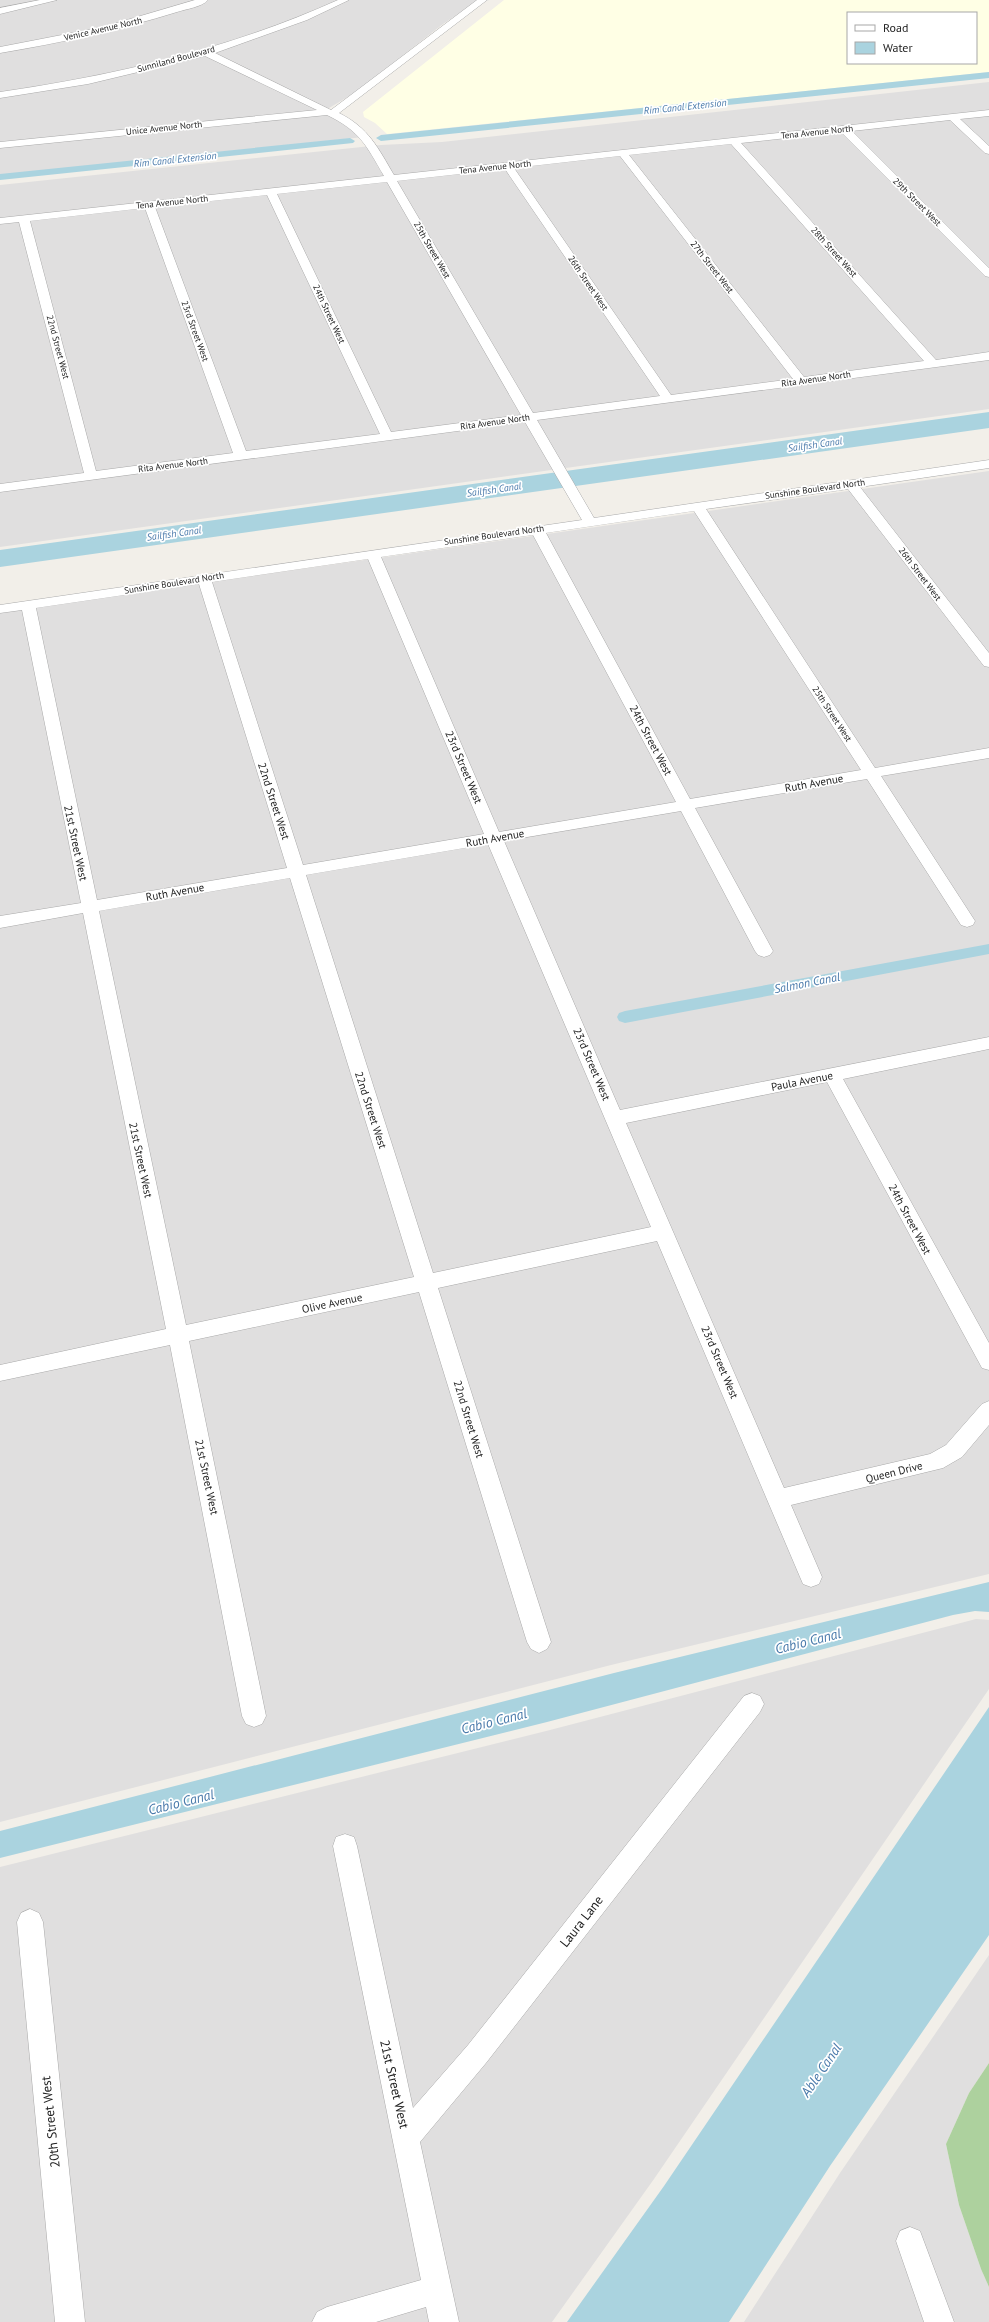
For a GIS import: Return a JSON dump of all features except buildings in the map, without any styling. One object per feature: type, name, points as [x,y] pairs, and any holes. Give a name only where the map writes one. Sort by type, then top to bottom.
[{"type":"street","points":[[0,11],[53,0]]},
{"type":"street","name":"Venice Avenue North","points":[[0,50],[124,24],[204,0]]},
{"type":"street","name":"Sunniland Boulevard","points":[[0,95],[108,76],[205,52],[288,25],[345,0]]},
{"type":"street","points":[[330,113],[483,0]]},
{"type":"street","name":"25th Street West","points":[[205,52],[355,126],[367,138],[589,522]]},
{"type":"street","name":"Unice Avenue North","points":[[0,145],[330,113]]},
{"type":"street","name":"Tena Avenue North","points":[[0,221],[989,113]]},
{"type":"street","points":[[952,117],[989,151]]},
{"type":"street","name":"29th Street West","points":[[844,129],[989,274]]},
{"type":"street","name":"28th Street West","points":[[734,141],[933,364]]},
{"type":"street","name":"27th Street West","points":[[623,154],[801,381]]},
{"type":"street","name":"26th Street West","points":[[508,166],[668,399]]},
{"type":"street","name":"24th Street West","points":[[271,192],[387,436]]},
{"type":"street","name":"23rd Street West","points":[[149,205],[241,456]]},
{"type":"street","name":"22nd Street West","points":[[24,219],[91,476]]},
{"type":"street","name":"Rita Avenue North","points":[[0,488],[989,356]]},
{"type":"street","name":"Sunshine Boulevard North","points":[[0,609],[372,553],[989,464]]},
{"type":"street","name":"26th Street West","points":[[851,484],[989,663]]},
{"type":"street","name":"25th Street West","points":[[697,506],[967,922]]},
{"type":"street","name":"24th Street West","points":[[537,529],[764,951]]},
{"type":"street","name":"23rd Street West","points":[[372,553],[616,1118],[663,1232],[811,1576]]},
{"type":"street","name":"22nd Street West","points":[[204,578],[539,1642]]},
{"type":"street","name":"21st Street West","points":[[28,605],[254,1716]]},
{"type":"street","name":"Ruth Avenue","points":[[0,922],[989,753]]},
{"type":"street","name":"Paula Avenue","points":[[616,1118],[989,1043]]},
{"type":"street","name":"24th Street West","points":[[832,1075],[989,1362]]},
{"type":"street","name":"Olive Avenue","points":[[0,1373],[663,1232]]},
{"type":"street","name":"Queen Drive","points":[[778,1499],[935,1462],[954,1451],[989,1410]]},
{"type":"street","name":"Laura Lane","points":[[407,2137],[477,2054],[752,1704]]},
{"type":"street","name":"21st Street West","points":[[345,1846],[374,1988],[407,2137],[436,2290],[444,2322]]},
{"type":"street","name":"20th Street West","points":[[30,1922],[70,2322]]},
{"type":"street","points":[[910,2241],[940,2322]]},
{"type":"street","points":[[327,2322],[436,2290]]},
{"type":"shaded area","points":[[0,0],[489,0],[464,10],[443,24],[356,92],[324,111],[364,137],[0,175]]},
{"type":"shaded area","points":[[504,0],[989,0],[989,72],[387,134],[375,123],[364,117],[363,112]]},
{"type":"shaded area","points":[[989,82],[989,409],[0,547],[0,185],[381,145],[442,142]]},
{"type":"shaded area","points":[[989,471],[989,1574],[611,1665],[0,1822],[0,612]]},
{"type":"shaded area","points":[[976,1619],[989,1620],[989,1689],[654,2179],[552,2322],[0,2322],[0,1867],[550,1730]]},
{"type":"shaded area","points":[[989,1955],[989,2063],[969,2093],[946,2144],[959,2205],[981,2269],[989,2287],[989,2322],[744,2322],[840,2173]]},
{"type":"green space","points":[[989,2063],[989,2287],[981,2269],[959,2205],[946,2144],[969,2093]]},
{"type":"water","name":"Sailfish Canal","points":[[989,412],[989,428],[0,567],[0,550]]},
{"type":"water","name":"Cabio Canal","points":[[989,1582],[989,1612],[975,1611],[953,1615],[547,1722],[0,1858],[0,1831],[614,1673]]},
{"type":"water","name":"Able Canal","points":[[989,1707],[989,1935],[830,2166],[729,2322],[567,2322],[664,2186]]},
{"type":"waterway","name":"Rim Canal Extension","points":[[381,138],[989,75]]},
{"type":"waterway","name":"Rim Canal Extension","points":[[0,177],[350,141]]},
{"type":"waterway","name":"Salmon Canal","points":[[625,1017],[989,949]]}]
